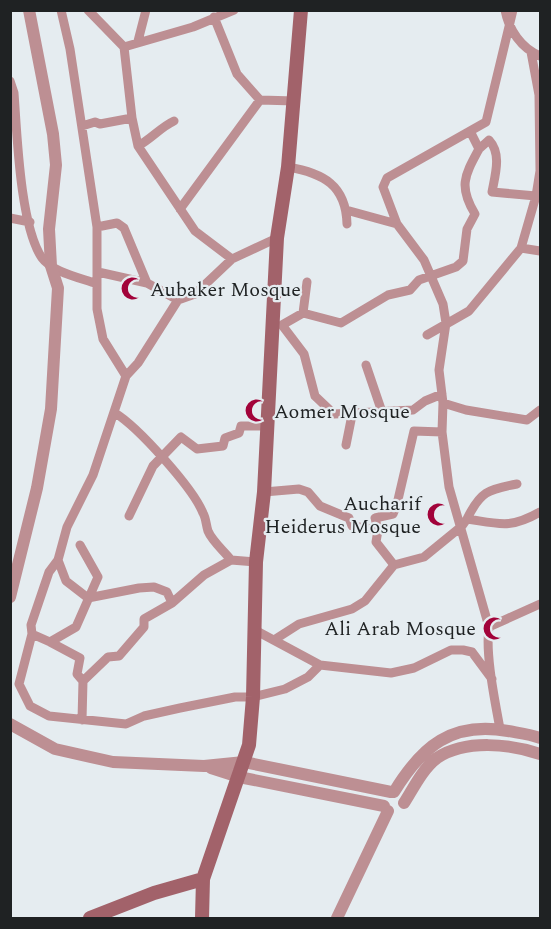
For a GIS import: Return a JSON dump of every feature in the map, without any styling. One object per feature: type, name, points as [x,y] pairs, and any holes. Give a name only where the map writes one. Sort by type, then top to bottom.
[{"type":"main road","points":[[202,918],[203,879],[244,762],[254,697],[253,629],[256,562],[264,492],[277,238],[295,101],[301,10]]},
{"type":"main road","points":[[90,918],[154,893],[203,879]]},
{"type":"street","points":[[10,597],[37,488],[51,409],[58,288],[51,266],[49,229],[56,155],[28,10]]},
{"type":"street","points":[[61,10],[70,49],[97,227],[97,309],[103,339],[126,376]]},
{"type":"street","points":[[88,10],[124,47],[132,118],[138,146],[195,231],[232,259]]},
{"type":"street","points":[[138,41],[146,10]]},
{"type":"street","points":[[124,47],[138,41],[154,40],[234,10]]},
{"type":"street","points":[[427,335],[446,323],[460,319],[469,311],[521,248],[536,196],[540,171],[536,54],[508,28],[505,10]]},
{"type":"street","points":[[500,729],[487,641],[489,627],[464,523],[449,487],[442,432],[439,370],[446,323],[439,291],[424,260],[397,224],[383,187],[387,178],[471,133],[486,122],[513,10]]},
{"type":"street","points":[[214,16],[237,74],[260,100],[295,101]]},
{"type":"street","points":[[10,81],[20,171],[30,222],[43,258],[51,266],[97,284]]},
{"type":"street","points":[[180,209],[260,100]]},
{"type":"street","points":[[82,126],[95,122],[99,124],[132,118]]},
{"type":"street","points":[[138,146],[154,138],[166,125],[174,121]]},
{"type":"street","points":[[471,133],[478,148]]},
{"type":"street","points":[[536,196],[492,192],[497,166],[495,147],[489,140],[478,148],[465,173],[466,195],[475,214],[467,229],[463,261],[456,267],[419,280],[410,290],[388,296],[341,323],[303,313],[282,325],[304,354],[315,396],[334,414],[352,415],[413,410],[424,401],[442,398],[466,410],[527,420],[540,410]]},
{"type":"street","points":[[288,167],[312,171],[323,177],[338,191],[346,210],[347,224]]},
{"type":"street","points":[[346,210],[397,224]]},
{"type":"street","points":[[10,218],[30,222]]},
{"type":"street","points":[[97,227],[117,223],[124,228],[147,283]]},
{"type":"street","points":[[277,238],[232,259],[195,294],[178,300],[138,363],[126,376],[93,475],[67,527],[58,560],[49,572],[31,626],[32,634],[19,684],[30,706],[50,716],[126,724],[144,716],[180,708],[235,697],[254,697],[285,689],[308,677],[320,665]]},
{"type":"street","points":[[521,248],[540,251]]},
{"type":"street","points":[[98,272],[147,283],[178,300]]},
{"type":"street","points":[[303,313],[308,282]]},
{"type":"street","points":[[366,365],[382,412]]},
{"type":"street","points":[[394,565],[376,542],[378,530],[375,518],[393,514],[397,504],[414,431],[413,410]]},
{"type":"street","points":[[115,413],[126,420],[163,458],[195,498],[204,513],[209,533],[231,560]]},
{"type":"street","points":[[346,445],[352,415]]},
{"type":"street","points":[[129,516],[153,466],[181,437],[197,449],[223,446],[225,438],[239,433],[242,426],[268,426]]},
{"type":"street","points":[[414,431],[442,432]]},
{"type":"street","points":[[274,640],[299,624],[352,609],[365,601],[394,565],[424,556],[464,523],[476,500],[492,489],[516,484]]},
{"type":"street","points":[[264,492],[299,489],[308,492],[320,506],[349,518],[352,526],[378,530]]},
{"type":"street","points":[[464,523],[504,525],[520,523],[540,512]]},
{"type":"street","points":[[50,642],[76,627],[98,577],[80,545]]},
{"type":"street","points":[[58,560],[66,581],[88,598],[154,587],[167,592],[172,603]]},
{"type":"street","points":[[83,681],[108,657],[119,656],[144,627],[144,620],[172,603],[204,575],[231,560],[256,562]]},
{"type":"street","points":[[489,627],[540,604]]},
{"type":"street","points":[[253,629],[320,665],[391,673],[414,668],[451,650],[463,650],[472,652],[492,680]]},
{"type":"street","points":[[32,634],[80,658],[77,674],[83,681],[82,720]]},
{"type":"street","points":[[10,724],[55,749],[114,762],[204,765],[244,762],[393,792],[402,796],[404,803]]},
{"type":"street","points":[[204,765],[239,777],[317,792],[386,808],[398,811],[437,758],[486,746],[536,753],[538,737],[500,729],[464,730],[436,742],[417,757],[393,792],[385,796],[386,808],[337,918]]},
{"type":"street","points":[[436,742],[446,755]]},
{"type":"street","points":[[317,792],[322,777]]},
{"type":"place","name":"Aubaker Mosque","points":[[132,289]]},
{"type":"place","name":"Aomer Mosque","points":[[256,411]]},
{"type":"place","name":"Aucharif Heiderus Mosque","points":[[439,515]]},
{"type":"place","name":"Ali Arab Mosque","points":[[494,628]]}]
